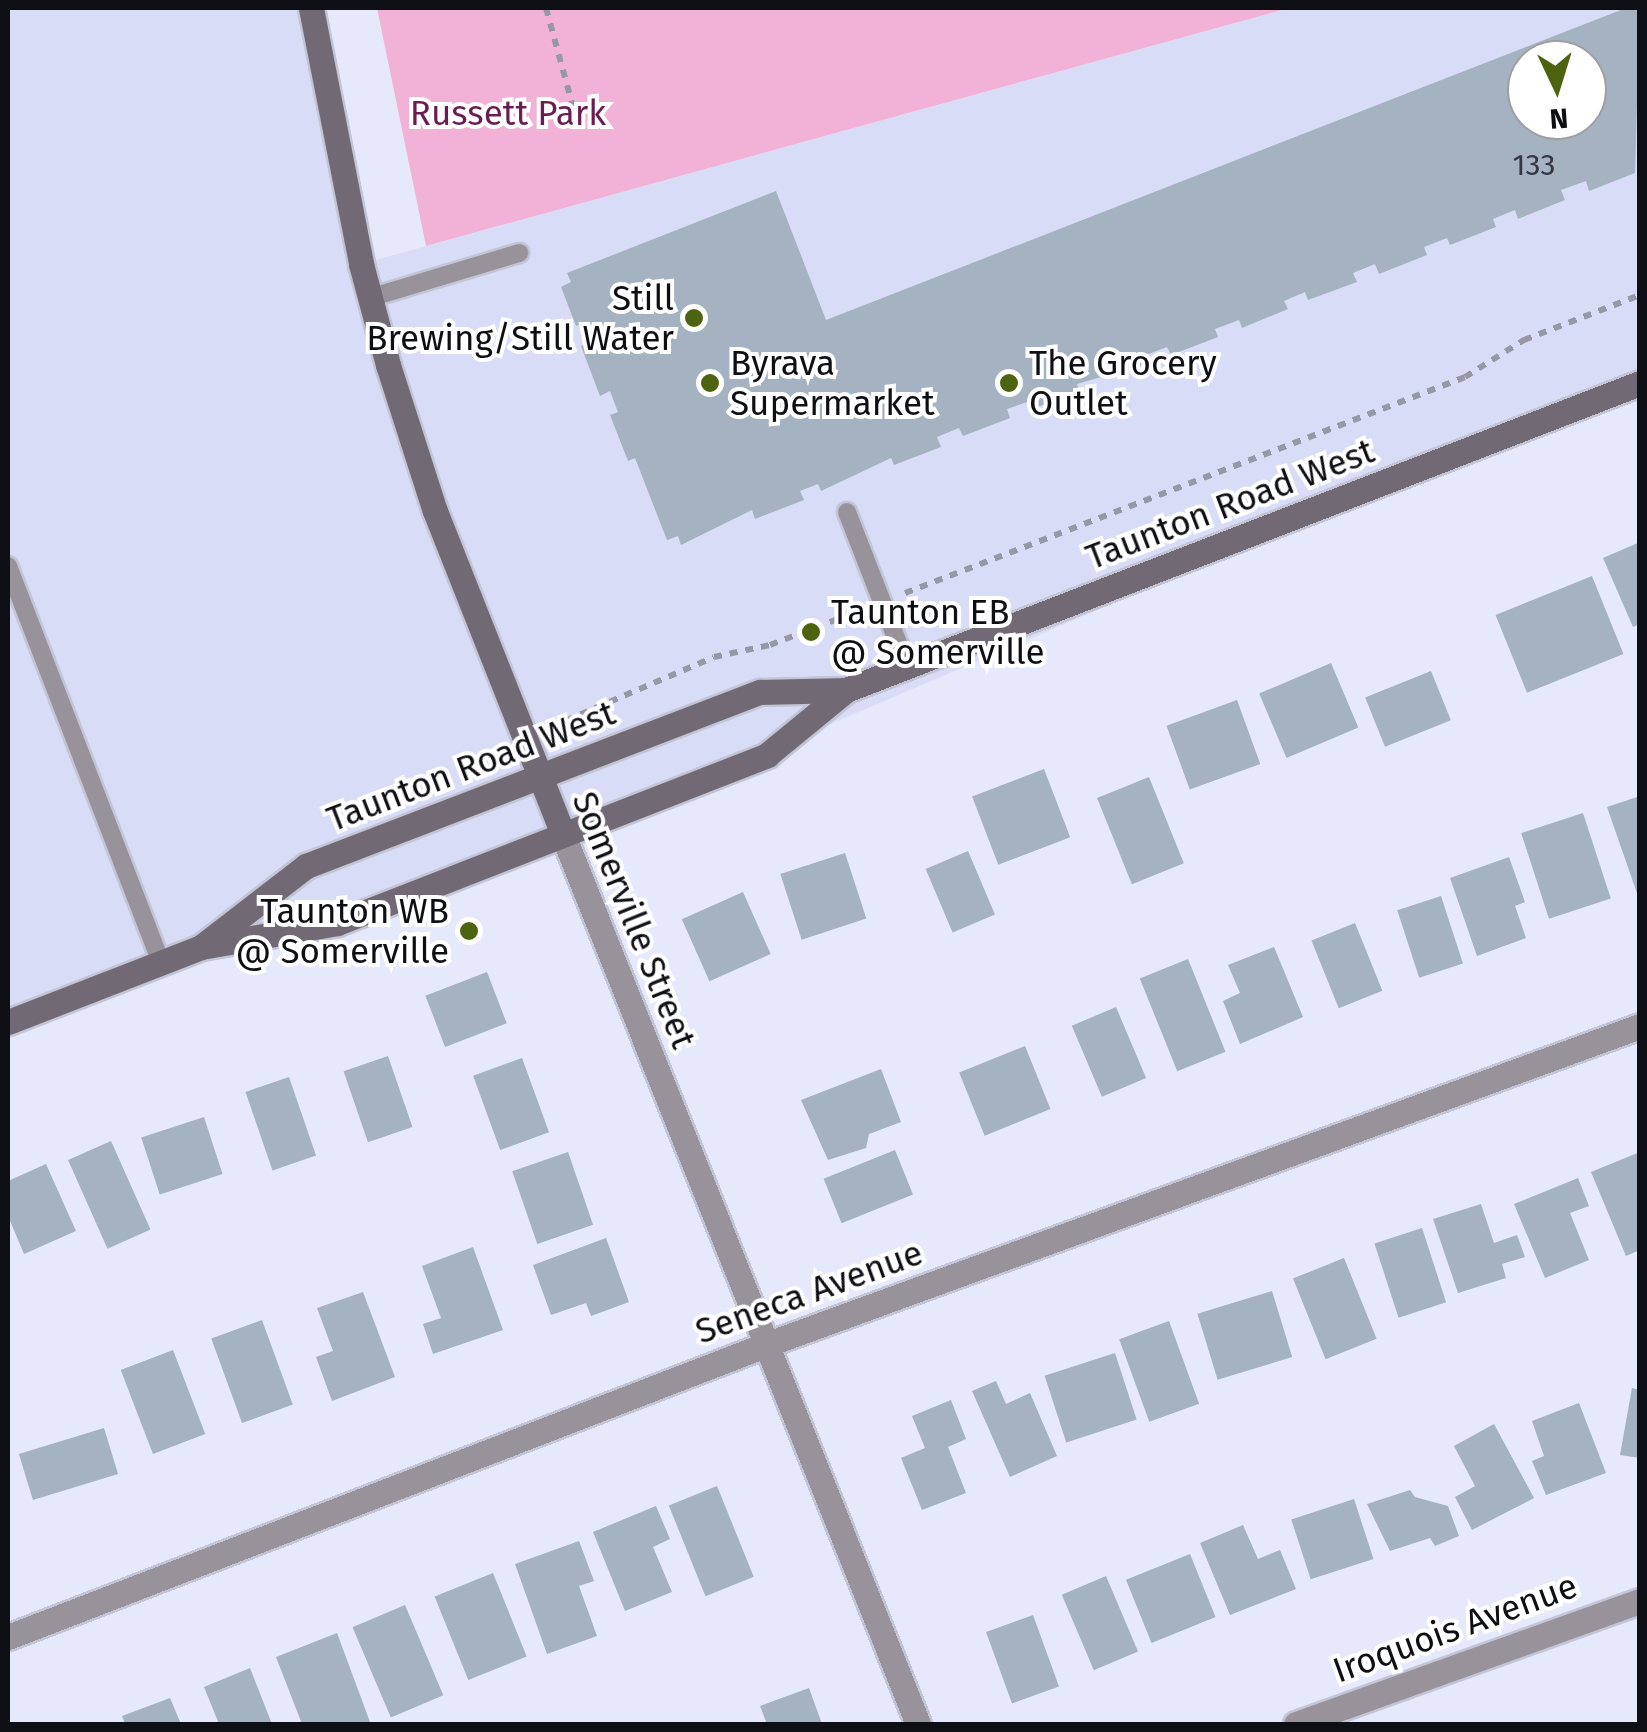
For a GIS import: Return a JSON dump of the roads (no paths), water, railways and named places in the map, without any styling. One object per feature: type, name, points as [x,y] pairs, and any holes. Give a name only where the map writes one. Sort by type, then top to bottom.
[{"type":"main road","name":"Somerville Street","points":[[311,8],[370,298],[435,511],[563,835]]},
{"type":"main road","name":"Taunton Road West","points":[[8,1022],[201,947],[338,924],[767,755],[846,690],[1640,383]]},
{"type":"main road","name":"Taunton Road West","points":[[201,947],[306,866],[760,692],[846,690]]},
{"type":"street","name":"Somerville Street","points":[[563,835],[918,1724]]},
{"type":"street","name":"Seneca Avenue","points":[[8,1637],[765,1344],[1640,1026]]},
{"type":"street","name":"Iroquois Avenue","points":[[1296,1724],[1640,1601]]},
{"type":"lane","points":[[370,298],[519,253]]},
{"type":"lane","points":[[847,512],[907,666]]},
{"type":"lane","points":[[8,566],[161,962]]},
{"type":"place","name":"Still Brewing/Still Water","points":[[694,318]]},
{"type":"place","name":"Byrava Supermarket","points":[[710,383]]},
{"type":"place","name":"The Grocery Outlet","points":[[1009,383]]},
{"type":"place","name":"Taunton EB @ Somerville","points":[[811,632]]},
{"type":"place","name":"Taunton WB @ Somerville","points":[[469,931]]},
{"type":"park label","name":"Russett Park","points":[[508,113]]}]
